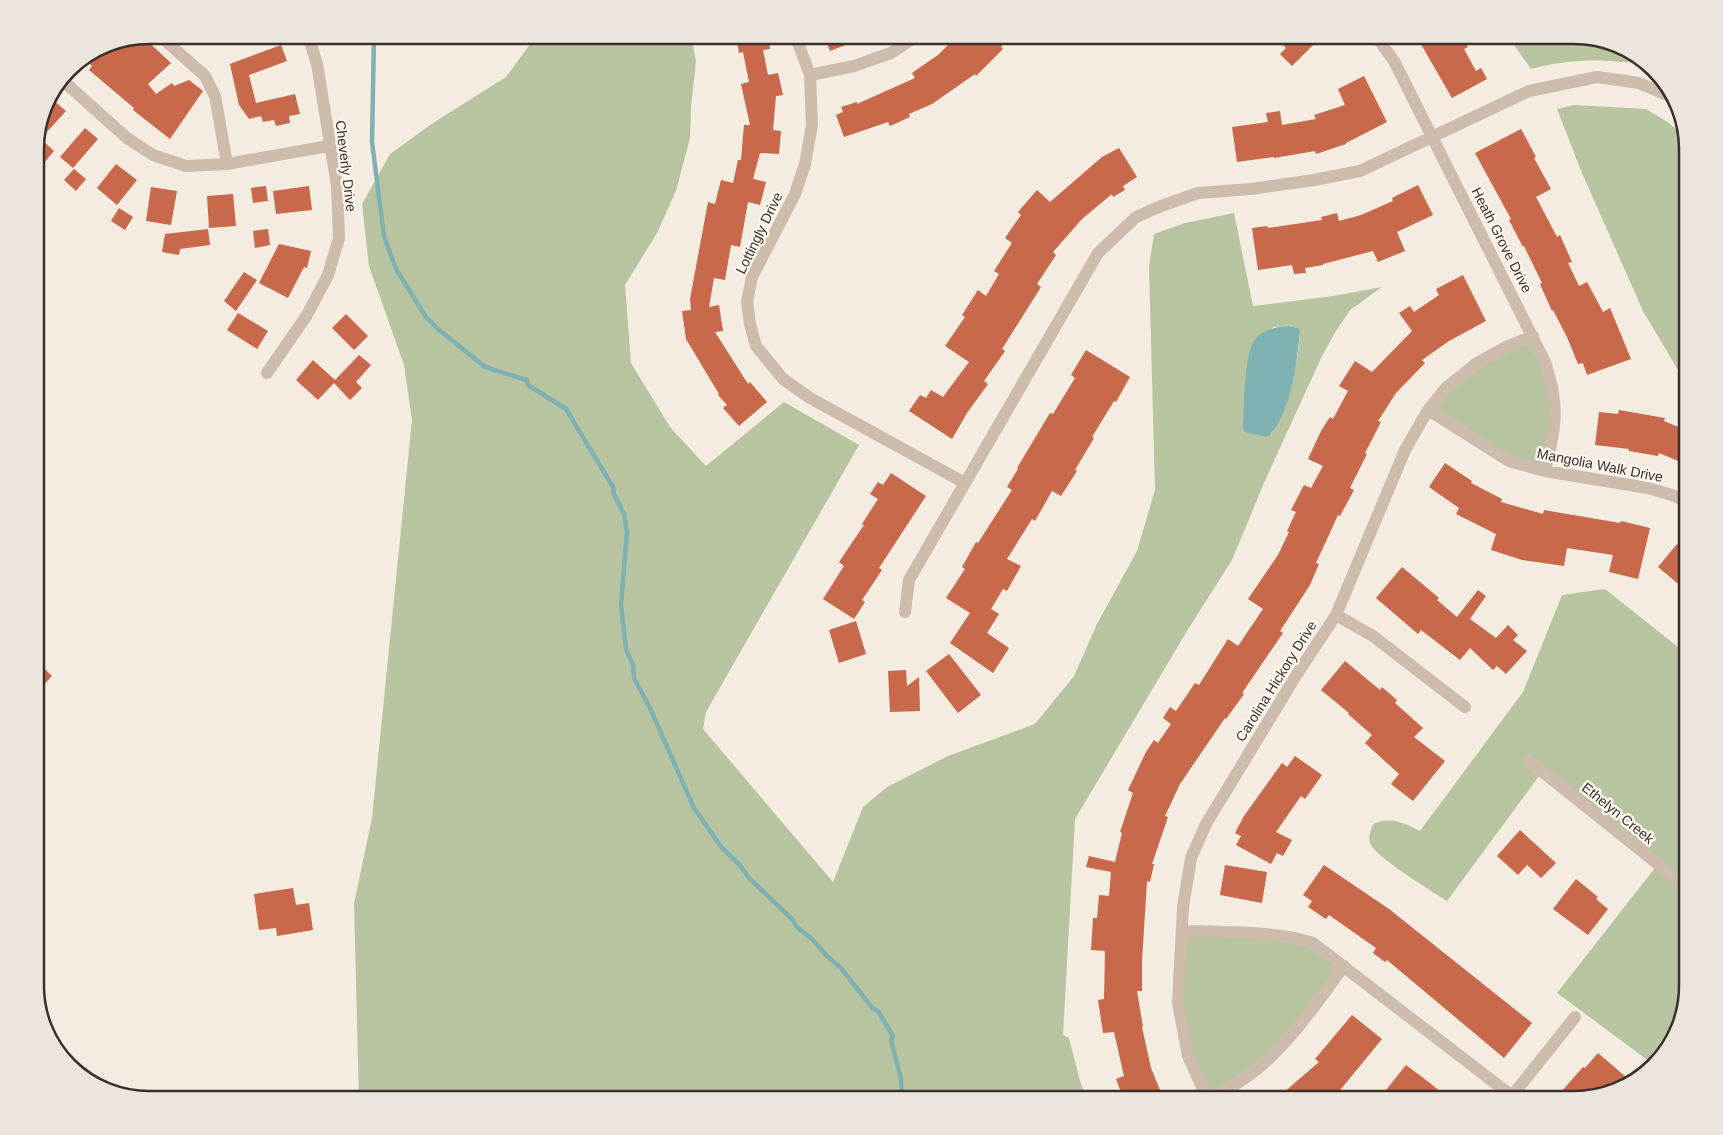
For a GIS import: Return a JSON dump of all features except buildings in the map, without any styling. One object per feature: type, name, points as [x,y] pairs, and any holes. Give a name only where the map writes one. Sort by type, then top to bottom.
[{"type":"street","points":[[169,44],[205,76],[215,96],[226,164]]},
{"type":"street","name":"Cheverly Drive","points":[[267,373],[311,308],[328,275],[339,238],[337,186],[317,64],[311,44]]},
{"type":"street","name":"Lottingly Drive","points":[[798,44],[810,76],[812,125],[805,164],[795,194],[752,276],[748,302],[750,324],[756,346],[783,379],[810,398],[965,482]]},
{"type":"street","points":[[810,76],[854,66],[891,53],[904,44]]},
{"type":"street","name":"Heath Grove Drive","points":[[1382,44],[1394,60],[1533,336],[1548,370],[1556,407],[1553,441],[1545,471]]},
{"type":"street","points":[[905,612],[909,580],[1098,253],[1136,217],[1198,193],[1314,180],[1360,171],[1529,91],[1597,77],[1639,82],[1664,93]]},
{"type":"street","points":[[66,84],[127,138],[153,154],[186,166],[226,164],[329,146]]},
{"type":"street","name":"Carolina Hickory Drive","points":[[1206,1091],[1188,1056],[1179,1011],[1178,967],[1183,906],[1191,858],[1206,824],[1297,674],[1336,615],[1405,450],[1428,410],[1446,388],[1477,363],[1506,347],[1533,336]]},
{"type":"street","name":"Mangolia Walk Drive","points":[[1428,410],[1510,460],[1545,471],[1648,488],[1679,498]]},
{"type":"street","points":[[1336,615],[1374,636],[1465,707]]},
{"type":"street","name":"Ethelyn Creek","points":[[1529,761],[1679,881]]},
{"type":"street","points":[[1182,931],[1228,932],[1290,937],[1313,943],[1501,1091]]},
{"type":"street","points":[[1224,1091],[1257,1069],[1283,1045],[1305,1019],[1344,966]]},
{"type":"street","points":[[1516,1091],[1575,1017]]},
{"type":"green space","points":[[530,44],[693,44],[696,61],[690,138],[676,191],[657,233],[625,285],[631,363],[670,427],[706,466],[784,402],[859,445],[706,712],[703,729],[833,882],[863,807],[887,787],[948,756],[1035,724],[1074,676],[1097,624],[1137,551],[1155,490],[1149,266],[1154,234],[1185,223],[1234,213],[1253,306],[1333,296],[1382,287],[1350,310],[1336,331],[1322,356],[1264,483],[1232,560],[1187,631],[1075,819],[1063,1035],[1069,1038],[1084,1091],[359,1091],[354,904],[372,818],[412,420],[404,365],[369,266],[362,204],[390,154],[433,123],[506,77]],"holes":[[[1289,326],[1298,328],[1296,365],[1288,399],[1280,419],[1271,434],[1243,427],[1247,372],[1273,327]]]},
{"type":"green space","points":[[1513,44],[1581,44],[1595,46],[1608,49],[1637,64],[1576,61],[1531,69]]},
{"type":"green space","points":[[1574,105],[1646,109],[1677,130],[1679,148],[1679,372],[1643,311],[1582,173],[1557,109]]},
{"type":"green space","points":[[1533,336],[1554,393],[1545,471],[1509,461],[1428,410],[1446,388]]},
{"type":"green space","points":[[1605,589],[1679,648],[1678,1000],[1676,1014],[1668,1033],[1662,1045],[1648,1061],[1557,993],[1658,864],[1542,772],[1447,901],[1382,857],[1369,840],[1373,824],[1379,822],[1397,821],[1420,831],[1523,692],[1562,595]]},
{"type":"green space","points":[[1182,931],[1291,937],[1344,966],[1283,1045],[1223,1091],[1207,1091],[1182,1028]]},
{"type":"water","points":[[1289,326],[1298,328],[1300,331],[1291,388],[1282,416],[1267,437],[1245,432],[1243,427],[1245,382],[1251,348],[1257,337],[1265,331]]},
{"type":"waterway","points":[[374,44],[372,142],[384,236],[396,269],[426,317],[438,329],[485,367],[527,380],[528,385],[566,409],[613,487],[614,494],[624,514],[627,532],[621,605],[626,649],[633,665],[634,678],[650,708],[694,808],[722,848],[739,864],[749,878],[841,968],[873,1009],[878,1011],[893,1036],[891,1040],[901,1079],[902,1091]]}]
